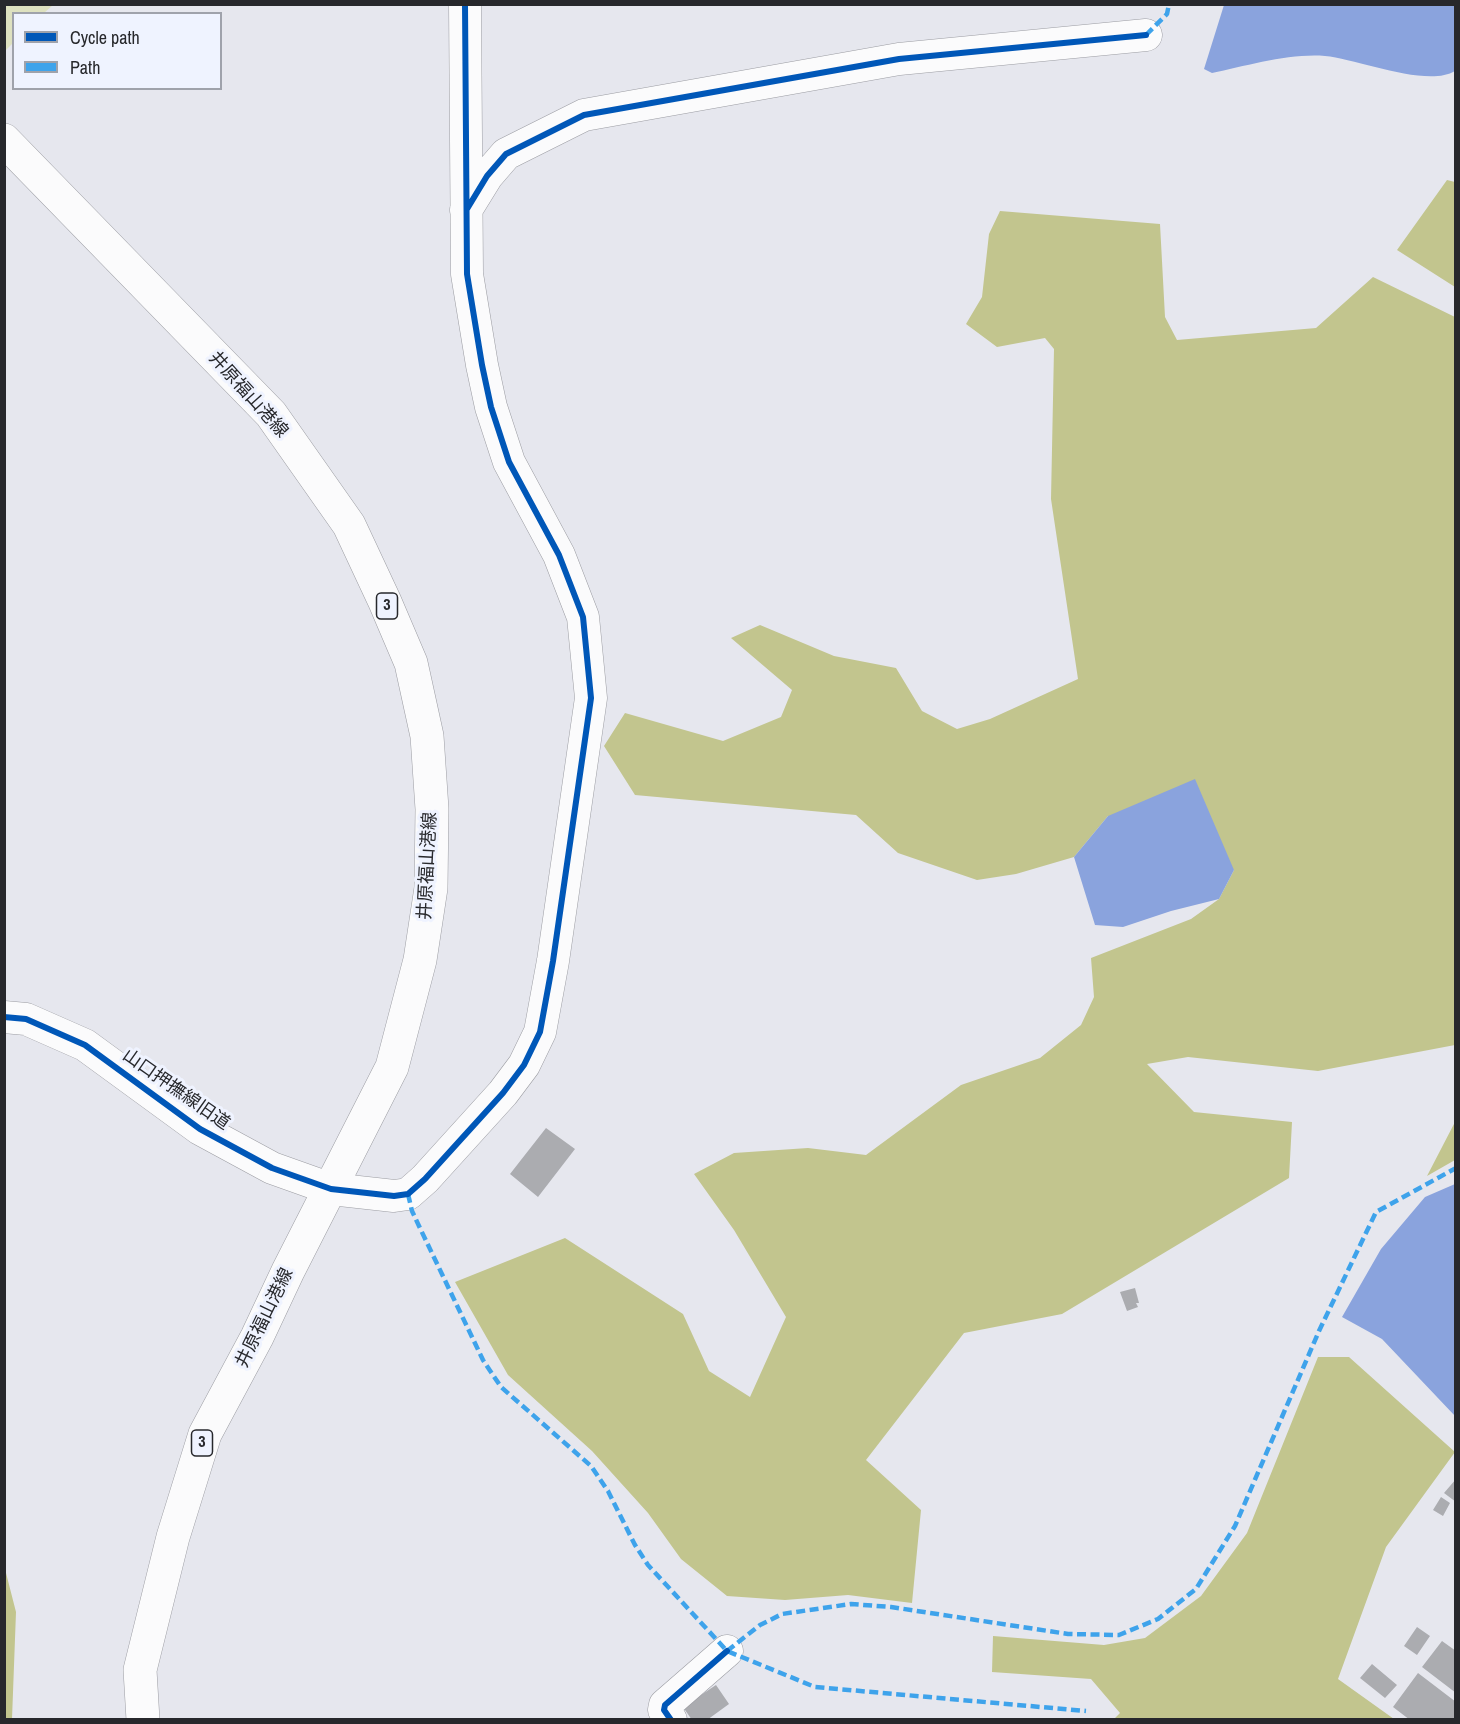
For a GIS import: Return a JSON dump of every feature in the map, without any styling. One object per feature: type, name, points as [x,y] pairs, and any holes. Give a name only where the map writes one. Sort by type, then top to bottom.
[{"type":"main road","name":"井原福山港線","points":[[4,140],[271,414],[349,525],[411,663],[427,736],[432,809],[431,888],[420,960],[392,1067],[257,1337],[205,1434],[173,1537],[140,1670],[143,1719]]},
{"type":"street","points":[[465,4],[466,210]]},
{"type":"street","points":[[466,210],[487,176],[506,154],[584,115],[899,59],[1146,35]]},
{"type":"street","name":"山口押撫線旧道","points":[[4,1017],[26,1018],[85,1045],[200,1129],[273,1168],[331,1189],[394,1196],[408,1194],[425,1179],[503,1093],[524,1065],[540,1032],[553,961],[591,698],[583,617],[559,555],[509,462],[491,407],[467,274],[466,210]]},
{"type":"street","points":[[671,1719],[664,1710],[665,1705],[727,1651]]},
{"type":"green space","points":[[5,4],[53,4],[45,12],[12,12],[12,44],[5,51]]},
{"type":"green space","points":[[1447,180],[1455,182],[1455,287],[1397,250]]},
{"type":"green space","points":[[1000,211],[1160,224],[1165,317],[1177,340],[1316,328],[1373,277],[1455,317],[1455,1045],[1318,1071],[1188,1057],[1147,1064],[1194,1112],[1292,1122],[1289,1178],[1062,1314],[964,1333],[866,1460],[921,1510],[912,1603],[848,1595],[785,1600],[727,1596],[681,1559],[648,1513],[592,1451],[508,1375],[455,1282],[565,1238],[683,1314],[709,1371],[750,1397],[786,1317],[734,1230],[694,1174],[734,1153],[808,1148],[866,1155],[961,1085],[1040,1058],[1081,1025],[1094,997],[1091,958],[1191,919],[1219,899],[1234,870],[1108,816],[1074,857],[1016,874],[977,880],[898,853],[856,815],[635,795],[604,746],[625,713],[723,741],[781,717],[792,690],[731,638],[760,625],[834,656],[896,668],[922,711],[957,729],[990,719],[1078,679],[1051,499],[1054,349],[1045,338],[997,347],[966,324],[982,297],[989,234]]},
{"type":"green space","points":[[1455,1122],[1455,1160],[1427,1176]]},
{"type":"green space","points":[[1318,1357],[1349,1357],[1455,1452],[1386,1547],[1338,1679],[1394,1719],[1114,1719],[1120,1713],[1091,1679],[992,1672],[993,1636],[1104,1645],[1145,1638],[1201,1596],[1247,1533]]},
{"type":"green space","points":[[5,1569],[16,1612],[12,1719],[5,1719]]},
{"type":"water","points":[[1224,5],[1455,5],[1455,71],[1443,75],[1410,75],[1339,58],[1297,56],[1212,73],[1204,69]]},
{"type":"water","points":[[1195,779],[1234,870],[1219,899],[1171,911],[1123,927],[1095,925],[1074,857],[1108,816]]},
{"type":"water","points":[[1455,1184],[1455,1416],[1382,1339],[1342,1317],[1381,1249],[1425,1197]]},
{"type":"building","points":[[546,1128],[575,1149],[538,1197],[510,1174]]},
{"type":"building","points":[[1135,1288],[1138,1307],[1127,1311],[1120,1292]]},
{"type":"building","points":[[1456,1479],[1456,1502],[1444,1493]]},
{"type":"building","points":[[1441,1497],[1450,1503],[1443,1516],[1433,1510]]},
{"type":"building","points":[[1417,1627],[1430,1636],[1417,1655],[1404,1646]]},
{"type":"building","points":[[1442,1641],[1456,1651],[1456,1693],[1422,1667]]},
{"type":"building","points":[[1372,1664],[1397,1685],[1385,1698],[1360,1678]]},
{"type":"building","points":[[1418,1673],[1456,1702],[1456,1720],[1410,1720],[1393,1707]]},
{"type":"building","points":[[716,1685],[729,1704],[707,1720],[692,1720],[683,1707]]},
{"type":"marked path","points":[[1146,35],[1167,14],[1169,4]]},
{"type":"marked path","points":[[727,1651],[760,1625],[782,1614],[851,1604],[891,1607],[1068,1634],[1119,1635],[1158,1619],[1196,1589],[1235,1526],[1319,1331],[1376,1212],[1456,1168]]},
{"type":"marked path","points":[[408,1194],[412,1211],[483,1360],[501,1387],[591,1466],[608,1491],[635,1545],[648,1565],[727,1651],[815,1687],[1086,1711]]},
{"type":"cycle path","points":[[4,1017],[26,1019],[85,1045],[200,1129],[272,1168],[331,1189],[394,1196],[408,1194],[425,1179],[503,1093],[524,1065],[540,1032],[553,961],[591,698],[583,617],[559,555],[509,462],[491,407],[482,365],[467,274],[465,4]]},
{"type":"cycle path","points":[[467,209],[487,176],[506,154],[584,115],[899,59],[1146,35]]},
{"type":"cycle path","points":[[671,1720],[664,1710],[665,1705],[727,1651]]}]
